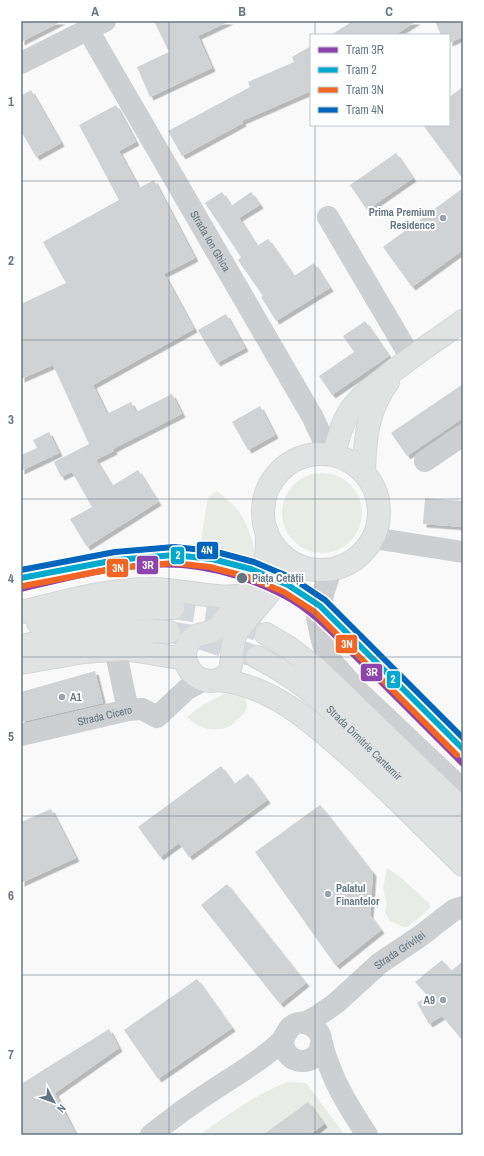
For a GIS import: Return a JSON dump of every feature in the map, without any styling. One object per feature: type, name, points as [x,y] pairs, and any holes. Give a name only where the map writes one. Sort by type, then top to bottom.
[{"type":"main road","points":[[332,454],[341,427],[351,409],[372,388],[463,321]]},
{"type":"main road","points":[[364,472],[365,441],[368,424],[374,405],[384,387],[404,363]]},
{"type":"main road","points":[[199,672],[185,652],[190,640],[199,634],[212,631],[219,626],[257,583],[263,574],[267,556],[267,532],[263,515],[265,497],[270,484],[278,472],[289,463],[302,456],[332,454],[344,457],[364,472],[375,489],[379,509],[378,525],[373,538],[369,545],[356,558],[344,565],[331,570],[310,569],[295,564],[275,546],[267,532]]},
{"type":"main road","points":[[199,672],[229,672],[233,641],[238,632],[272,589],[295,564]]},
{"type":"main road","points":[[21,612],[83,597],[130,590],[174,590],[229,597],[247,594]]},
{"type":"main road","points":[[21,627],[100,612],[174,608]]},
{"type":"main road","points":[[21,646],[59,638],[113,632],[169,632]]},
{"type":"main road","name":"Strada Dimitrie Cantemir","points":[[266,634],[288,647],[322,673],[463,810]]},
{"type":"main road","points":[[21,663],[84,652],[125,649],[150,652],[199,672],[243,685],[270,696],[320,729],[369,772],[461,859]]},
{"type":"main road","name":"Strada Dimitrie Cantemir","points":[[257,658],[286,674],[320,699],[461,859]]},
{"type":"street","points":[[21,63],[96,25]]},
{"type":"street","name":"Strada Ion Ghica","points":[[96,25],[332,454]]},
{"type":"street","points":[[328,217],[404,363]]},
{"type":"street","points":[[425,460],[463,435]]},
{"type":"street","points":[[373,538],[463,552]]},
{"type":"street","points":[[331,570],[317,618],[327,656],[358,691],[463,790]]},
{"type":"street","name":"Strada Cicero","points":[[21,735],[128,710],[115,650]]},
{"type":"street","points":[[128,710],[164,710],[182,683],[199,672]]},
{"type":"street","name":"Strada Griviței","points":[[348,993],[376,967],[419,937],[460,903]]},
{"type":"street","points":[[343,1097],[292,1053],[285,1034],[293,1025],[305,1023],[316,1017],[348,993]]},
{"type":"street","points":[[152,1135],[168,1121],[258,1060],[292,1053],[307,1061],[313,1058],[318,1054],[321,1041],[348,993]]},
{"type":"street","points":[[305,1023],[316,1028],[326,1060],[343,1097],[366,1135]]},
{"type":"shaded area","points":[[322,473],[337,476],[350,485],[359,498],[362,513],[359,528],[350,541],[337,550],[322,553],[307,550],[294,541],[285,528],[282,513],[285,498],[294,485],[307,476]]},
{"type":"shaded area","points":[[217,491],[231,502],[245,522],[253,546],[254,561],[251,566],[216,555],[199,553],[207,502],[209,497]]},
{"type":"shaded area","points":[[234,690],[243,696],[247,704],[245,712],[242,716],[230,726],[221,729],[205,728],[197,725],[187,717],[221,695]]},
{"type":"shaded area","points":[[387,868],[399,876],[429,903],[430,908],[408,927],[403,927],[390,921],[385,912],[387,904],[383,888]]},
{"type":"shaded area","points":[[287,1082],[306,1083],[345,1135],[200,1135],[253,1099]]},
{"type":"building","points":[[21,21],[62,21],[21,42]]},
{"type":"building","points":[[154,21],[230,21],[198,36],[212,68],[150,97],[137,67],[169,52]]},
{"type":"building","points":[[353,21],[417,21],[397,34],[333,34]]},
{"type":"building","points":[[435,21],[463,21],[463,37],[450,43],[450,34],[441,34]]},
{"type":"building","points":[[310,47],[310,91],[242,121],[243,123],[182,156],[168,131],[250,87],[248,82],[294,62],[292,57]]},
{"type":"building","points":[[463,87],[463,179],[424,126],[450,126],[450,96]]},
{"type":"building","points":[[31,90],[61,143],[36,157],[21,131],[21,96]]},
{"type":"building","points":[[116,105],[136,142],[119,151],[139,188],[154,180],[195,258],[164,274],[194,329],[93,385],[107,414],[131,402],[136,412],[172,394],[182,414],[113,449],[114,451],[96,460],[112,486],[138,470],[158,502],[87,547],[70,519],[92,507],[72,472],[61,477],[54,462],[89,444],[53,365],[21,379],[21,304],[66,283],[43,242],[119,200],[79,125]]},
{"type":"building","points":[[396,153],[413,178],[367,210],[350,185]]},
{"type":"building","name":"Prima Premium Residence","points":[[463,188],[463,250],[412,287],[383,247]]},
{"type":"building","points":[[222,192],[231,206],[251,192],[260,205],[239,218],[257,246],[268,239],[294,276],[314,263],[330,288],[276,321],[261,297],[263,296],[238,260],[241,257],[205,203]]},
{"type":"building","points":[[226,314],[245,348],[217,363],[198,330]]},
{"type":"building","points":[[365,321],[389,356],[332,395],[319,376],[354,352],[343,336]]},
{"type":"building","points":[[463,384],[463,418],[407,456],[391,433]]},
{"type":"building","points":[[260,406],[275,435],[248,450],[232,422]]},
{"type":"building","points":[[49,432],[59,453],[21,471],[21,455],[37,448],[33,440]]},
{"type":"building","points":[[425,498],[463,501],[463,527],[423,524]]},
{"type":"building","name":"A1","points":[[95,671],[103,703],[21,722],[21,692]]},
{"type":"building","points":[[221,766],[234,784],[248,774],[267,800],[189,857],[179,843],[160,857],[138,827]]},
{"type":"building","name":"Palatul Finantelor","points":[[320,805],[373,873],[370,915],[381,930],[336,966],[255,852]]},
{"type":"building","points":[[51,809],[76,858],[21,883],[21,822]]},
{"type":"building","points":[[227,884],[306,983],[280,1004],[201,905]]},
{"type":"building","name":"A9","points":[[442,960],[451,971],[463,961],[463,1041],[442,1016],[429,1024],[417,1003],[428,996],[415,982]]},
{"type":"building","points":[[197,979],[232,1028],[158,1079],[124,1030]]},
{"type":"building","points":[[109,1029],[119,1048],[55,1093],[76,1135],[21,1135],[21,1084]]},
{"type":"building","points":[[308,1102],[324,1124],[310,1135],[263,1135]]},
{"type":"tunnel","points":[[173,608],[212,614],[235,621],[266,634]]},
{"type":"tunnel","points":[[169,632],[193,636],[257,657]]},
{"type":"tram line","name":"4N","points":[[21,570],[115,552],[174,547],[213,551],[254,562],[292,578],[325,600],[463,738]]},
{"type":"tram line","name":"2","points":[[21,578],[116,560],[174,555],[212,559],[251,569],[288,585],[320,606],[463,749]]},
{"type":"tram line","name":"3N","points":[[23,586],[117,568],[174,563],[210,567],[248,577],[284,592],[315,612],[457,755]]},
{"type":"tram line","name":"3R","points":[[21,589],[101,571],[142,565],[162,564],[195,566],[234,575],[259,584],[294,601],[314,616],[463,764]]},
{"type":"place","name":"Prima Premium Residence","points":[[443,218]]},
{"type":"place","name":"Piața Cetății","points":[[242,578]]},
{"type":"place","name":"A1","points":[[62,697]]},
{"type":"place","name":"Palatul Finantelor","points":[[328,894]]},
{"type":"place","name":"A9","points":[[443,1000]]}]
